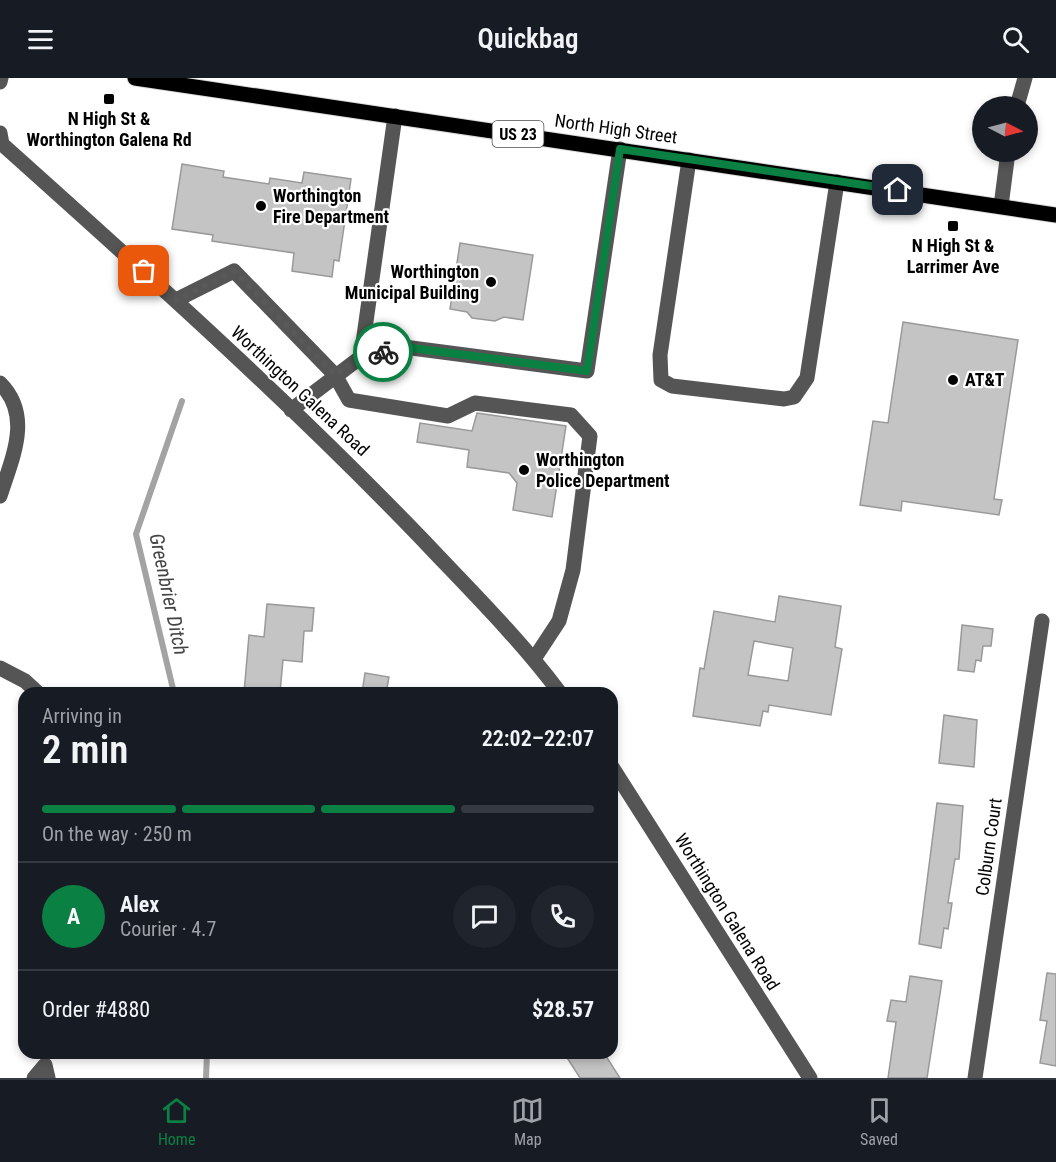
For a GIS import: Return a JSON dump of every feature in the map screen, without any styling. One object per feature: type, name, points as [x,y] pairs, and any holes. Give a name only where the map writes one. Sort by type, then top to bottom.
[{"type":"main road","name":"North High Street","points":[[135,78],[1056,214]]},
{"type":"street","points":[[1020,96],[1025,78]]},
{"type":"street","points":[[361,357],[395,117]]},
{"type":"street","name":"Worthington Galena Road","points":[[1,142],[176,300],[359,474],[534,659],[555,687]]},
{"type":"street","points":[[291,410],[361,357],[404,347],[587,371],[620,149]]},
{"type":"street","points":[[689,160],[660,355],[661,380],[672,386],[784,399],[794,397],[802,389],[813,343],[837,182]]},
{"type":"street","points":[[1001,206],[1007,162]]},
{"type":"street","points":[[176,300],[234,271],[335,375],[349,400],[448,416],[475,403],[571,415],[590,436],[573,570],[559,621],[534,659]]},
{"type":"street","points":[[0,383],[10,394],[20,426],[0,496]]},
{"type":"street","name":"Colburn Court","points":[[975,1078],[1042,621]]},
{"type":"street","points":[[0,668],[32,687]]},
{"type":"street","name":"Worthington Galena Road","points":[[618,776],[810,1078]]},
{"type":"street","points":[[34,1078],[47,1065]]},
{"type":"building","name":"Worthington Fire Department","points":[[182,164],[224,171],[223,177],[269,184],[270,178],[302,183],[304,172],[351,179],[339,261],[334,260],[332,277],[292,271],[294,253],[212,241],[213,235],[172,229]]},
{"type":"building","name":"Worthington Municipal Building","points":[[460,243],[533,255],[523,320],[504,317],[495,321],[472,318],[467,312],[450,309]]},
{"type":"building","name":"AT&T","points":[[903,322],[1018,340],[994,499],[1002,500],[999,515],[902,501],[901,511],[860,505],[873,421],[888,423]]},
{"type":"building","name":"Worthington Police Department","points":[[477,413],[566,426],[552,517],[513,510],[517,483],[509,473],[467,467],[469,450],[417,442],[420,423],[472,431]]},
{"type":"building","points":[[779,596],[841,606],[835,647],[842,649],[831,715],[769,705],[768,712],[763,711],[760,726],[693,716],[700,668],[704,669],[714,611],[775,622]],"holes":[[[754,641],[793,648],[788,681],[748,675]]]},
{"type":"building","points":[[267,604],[314,608],[312,631],[304,631],[302,662],[283,660],[281,687],[245,687],[249,635],[264,637]]},
{"type":"building","points":[[962,625],[993,629],[991,646],[983,646],[981,661],[976,660],[974,672],[958,670]]},
{"type":"building","points":[[365,673],[389,677],[387,687],[363,687]]},
{"type":"building","points":[[944,715],[977,720],[974,767],[939,763]]},
{"type":"building","points":[[937,803],[963,806],[959,859],[955,859],[948,903],[952,903],[950,917],[948,929],[944,928],[941,948],[919,944]]},
{"type":"building","points":[[1047,973],[1056,974],[1056,1066],[1040,1063],[1047,1021],[1040,1020]]},
{"type":"building","points":[[910,976],[942,981],[927,1078],[888,1078],[896,1022],[887,1021],[891,1000],[906,1002]]},
{"type":"building","points":[[568,1059],[608,1059],[620,1078],[580,1078]]},
{"type":"waterway","name":"Greenbrier Ditch","points":[[173,687],[136,534],[182,401]]},
{"type":"waterway","name":"Greenbrier Ditch","points":[[206,1078],[207,1059]]},
{"type":"way so far","points":[[144,271],[176,300],[234,271],[335,375],[361,357],[383,352]]},
{"type":"place","name":"N High St & Worthington Galena Rd","points":[[109,99]]},
{"type":"place","name":"Worthington Fire Department","points":[[261,206]]},
{"type":"place","name":"N High St & Larrimer Ave","points":[[953,226]]},
{"type":"place","name":"Worthington Municipal Building","points":[[491,282]]},
{"type":"place","name":"AT&T","points":[[953,380]]},
{"type":"place","name":"Worthington Police Department","points":[[524,470]]},
{"type":"route","points":[[383,352],[404,347],[587,371],[620,149],[898,190]]}]
